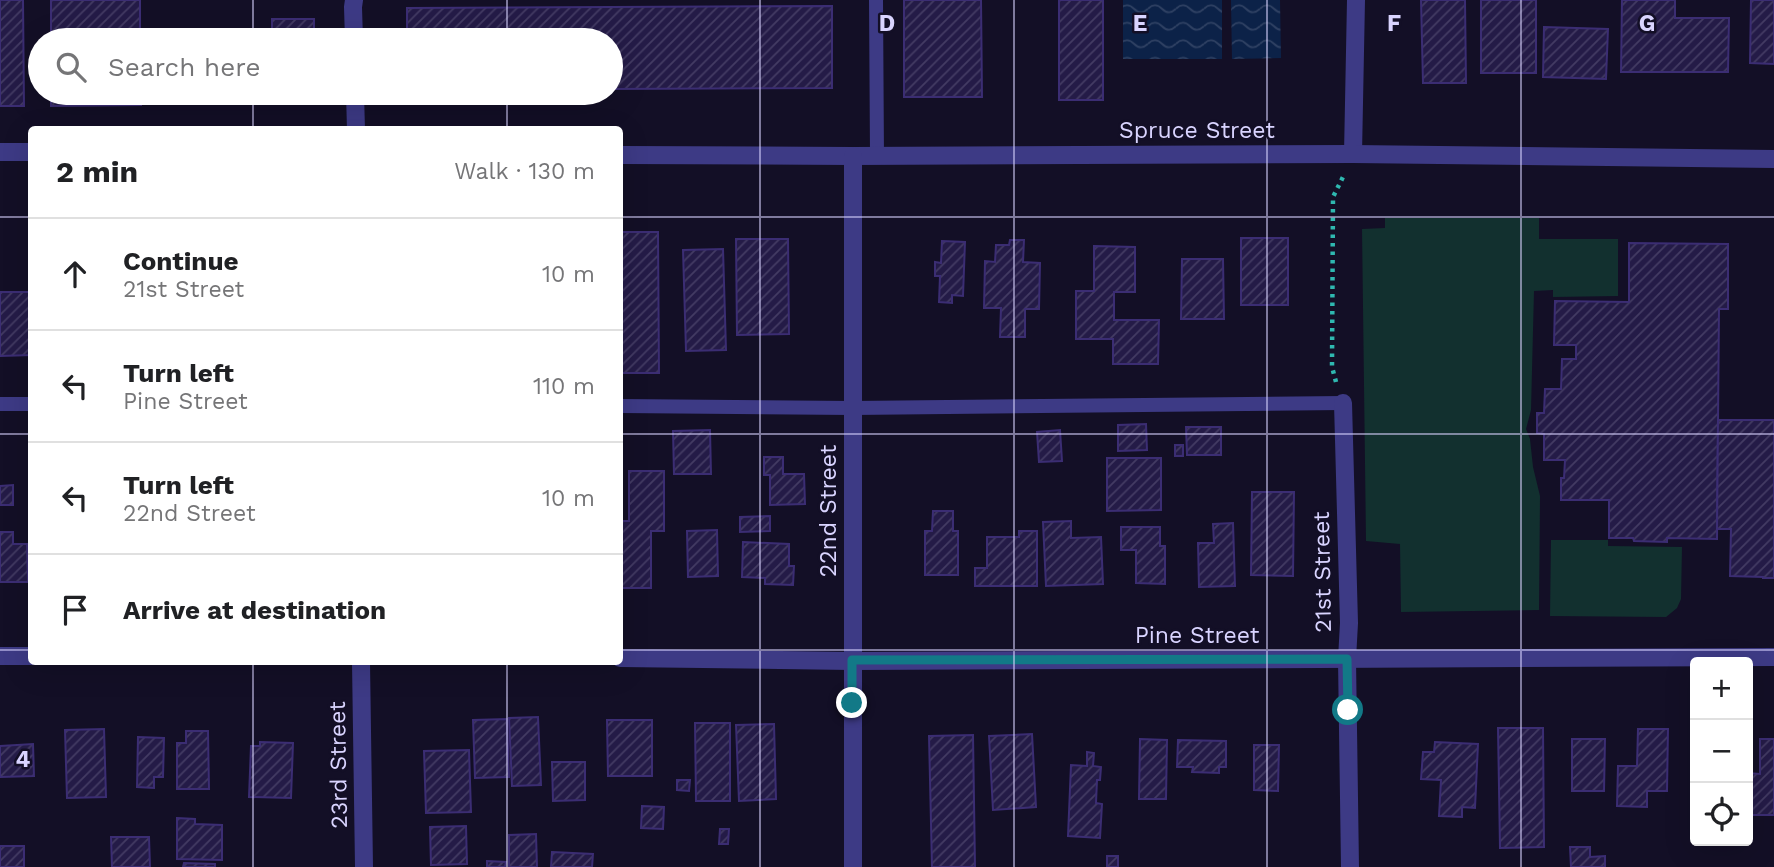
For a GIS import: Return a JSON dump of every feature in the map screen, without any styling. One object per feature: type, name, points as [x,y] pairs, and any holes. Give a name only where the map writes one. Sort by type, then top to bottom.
[{"type":"street","points":[[354,0],[354,28]]},
{"type":"street","points":[[1353,154],[1356,0]]},
{"type":"street","points":[[355,105],[356,126]]},
{"type":"street","points":[[0,152],[28,152]]},
{"type":"street","name":"Spruce Street","points":[[623,155],[1353,154],[1774,159]]},
{"type":"street","name":"22nd Street","points":[[853,156],[853,867]]},
{"type":"street","name":"21st Street","points":[[1343,403],[1349,623],[1347,659],[1350,867]]},
{"type":"street","points":[[0,656],[28,656]]},
{"type":"street","name":"Pine Street","points":[[623,658],[852,660],[1774,657]]},
{"type":"street","name":"23rd Street","points":[[361,665],[364,867]]},
{"type":"lane","points":[[876,0],[877,156]]},
{"type":"lane","points":[[623,405],[853,408],[1343,403]]},
{"type":"lane","points":[[0,404],[28,404]]},
{"type":"path","points":[[1343,403],[1332,367],[1333,197],[1353,154]]},
{"type":"green space","points":[[1385,218],[1539,218],[1539,239],[1618,239],[1618,296],[1553,297],[1553,290],[1534,291],[1531,410],[1526,429],[1540,496],[1539,610],[1401,612],[1400,544],[1366,541],[1362,229],[1385,228]]},
{"type":"green space","points":[[1551,540],[1608,540],[1608,546],[1682,547],[1681,599],[1677,608],[1666,617],[1550,616]]},
{"type":"water","points":[[1123,0],[1222,0],[1222,59],[1123,59]]},
{"type":"water","points":[[1231,0],[1280,0],[1281,58],[1232,59]]},
{"type":"building","points":[[0,0],[23,0],[24,106],[0,106]]},
{"type":"building","points":[[51,0],[140,0],[140,28],[51,28]]},
{"type":"building","points":[[904,0],[981,0],[982,97],[904,97]]},
{"type":"building","points":[[1059,0],[1103,0],[1103,100],[1059,100]]},
{"type":"building","points":[[1421,0],[1465,0],[1466,83],[1423,83]]},
{"type":"building","points":[[1481,0],[1536,0],[1536,73],[1481,73]]},
{"type":"building","points":[[1622,0],[1675,0],[1675,18],[1729,18],[1728,72],[1621,72]]},
{"type":"building","points":[[1751,0],[1774,0],[1774,64],[1750,63]]},
{"type":"building","points":[[832,6],[832,88],[623,89],[623,28],[407,28],[407,8]]},
{"type":"building","points":[[272,19],[314,19],[314,28],[272,28]]},
{"type":"building","points":[[1544,27],[1608,29],[1606,79],[1543,77]]},
{"type":"building","points":[[51,105],[141,105],[51,106]]},
{"type":"building","points":[[623,232],[658,232],[659,373],[623,373]]},
{"type":"building","points":[[1241,238],[1288,238],[1288,305],[1241,305]]},
{"type":"building","points":[[736,239],[788,239],[789,334],[737,335]]},
{"type":"building","points":[[1010,240],[1024,240],[1023,262],[1040,263],[1039,309],[1025,309],[1025,337],[1000,337],[1001,308],[984,308],[985,261],[995,262],[996,245],[1009,245]]},
{"type":"building","points":[[942,241],[965,242],[963,296],[952,295],[952,303],[939,302],[940,276],[935,276],[935,262],[941,263]]},
{"type":"building","points":[[1629,243],[1728,244],[1728,309],[1719,309],[1717,539],[1667,538],[1667,542],[1609,538],[1609,500],[1561,500],[1561,478],[1564,478],[1565,460],[1544,460],[1544,434],[1537,433],[1537,413],[1544,413],[1545,389],[1561,389],[1562,359],[1576,359],[1576,345],[1554,345],[1555,301],[1629,302]]},
{"type":"building","points":[[1094,246],[1135,247],[1135,292],[1114,292],[1114,320],[1159,320],[1158,364],[1113,364],[1113,339],[1076,339],[1076,291],[1094,291]]},
{"type":"building","points":[[723,249],[726,350],[686,351],[683,250]]},
{"type":"building","points":[[1182,259],[1223,259],[1224,319],[1181,319]]},
{"type":"building","points":[[0,292],[28,292],[28,355],[0,356]]},
{"type":"building","points":[[1718,420],[1774,420],[1774,578],[1730,576],[1731,529],[1717,529]]},
{"type":"building","points":[[1146,424],[1147,450],[1118,451],[1118,425]]},
{"type":"building","points":[[1186,427],[1221,427],[1221,455],[1187,455]]},
{"type":"building","points":[[710,430],[711,474],[674,474],[673,431]]},
{"type":"building","points":[[1060,430],[1062,461],[1039,462],[1037,432]]},
{"type":"building","points":[[1175,445],[1183,445],[1183,456],[1175,456]]},
{"type":"building","points":[[764,457],[783,457],[783,474],[804,474],[805,504],[770,505],[770,475],[764,475]]},
{"type":"building","points":[[1107,458],[1161,458],[1161,510],[1107,511]]},
{"type":"building","points":[[629,471],[664,471],[664,531],[651,531],[651,588],[623,588],[623,521],[629,521]]},
{"type":"building","points":[[13,485],[13,505],[0,505],[0,486]]},
{"type":"building","points":[[1252,492],[1294,492],[1293,576],[1251,575]]},
{"type":"building","points":[[933,511],[953,511],[953,531],[958,531],[958,575],[925,575],[925,531],[932,531]]},
{"type":"building","points":[[770,516],[770,531],[740,532],[740,517]]},
{"type":"building","points":[[1071,521],[1071,538],[1101,537],[1103,584],[1046,586],[1043,522]]},
{"type":"building","points":[[1233,523],[1235,586],[1199,587],[1198,543],[1214,543],[1213,524]]},
{"type":"building","points":[[1121,527],[1160,527],[1160,546],[1165,546],[1165,584],[1136,583],[1136,550],[1121,550]]},
{"type":"building","points":[[717,530],[718,576],[688,577],[687,531]]},
{"type":"building","points":[[1019,531],[1037,531],[1037,586],[975,586],[975,568],[987,568],[987,537],[1019,537]]},
{"type":"building","points":[[0,532],[13,532],[13,544],[27,544],[28,582],[0,582]]},
{"type":"building","points":[[743,542],[789,544],[789,566],[794,566],[793,585],[765,584],[765,578],[742,577]]},
{"type":"building","points":[[538,717],[541,785],[512,786],[509,718]]},
{"type":"building","points":[[507,719],[509,777],[475,778],[473,720]]},
{"type":"building","points":[[607,720],[652,720],[652,776],[608,776]]},
{"type":"building","points":[[695,723],[730,723],[730,801],[696,801]]},
{"type":"building","points":[[774,724],[776,799],[739,801],[736,725]]},
{"type":"building","points":[[1498,728],[1543,728],[1544,847],[1500,848]]},
{"type":"building","points":[[104,729],[106,797],[67,798],[65,730]]},
{"type":"building","points":[[1638,729],[1668,729],[1667,791],[1647,791],[1647,807],[1617,806],[1618,766],[1637,766]]},
{"type":"building","points":[[186,731],[208,731],[209,789],[177,789],[177,743],[186,743]]},
{"type":"building","points":[[1032,734],[1036,807],[993,810],[989,736]]},
{"type":"building","points":[[973,735],[975,867],[932,867],[929,736]]},
{"type":"building","points":[[138,737],[164,738],[163,777],[154,777],[154,788],[137,787]]},
{"type":"building","points":[[1140,739],[1167,740],[1166,799],[1139,799]]},
{"type":"building","points":[[1572,739],[1605,739],[1604,791],[1572,791]]},
{"type":"building","points":[[1760,739],[1774,739],[1774,815],[1753,815],[1753,773],[1760,774]]},
{"type":"building","points":[[1178,740],[1226,741],[1226,767],[1219,767],[1219,773],[1192,772],[1193,767],[1177,767]]},
{"type":"building","points":[[260,742],[293,743],[291,798],[249,797],[251,746],[260,746]]},
{"type":"building","points":[[1435,742],[1478,744],[1475,808],[1462,807],[1462,817],[1439,816],[1441,780],[1421,779],[1423,752],[1434,752]]},
{"type":"building","points":[[33,744],[34,776],[0,777],[0,746]]},
{"type":"building","points":[[1254,745],[1279,745],[1278,791],[1254,790]]},
{"type":"building","points":[[469,750],[471,812],[426,813],[424,751]]},
{"type":"building","points":[[1087,752],[1094,753],[1093,766],[1101,767],[1100,780],[1097,780],[1096,803],[1102,804],[1100,838],[1068,836],[1071,765],[1087,766]]},
{"type":"building","points":[[552,762],[585,762],[585,800],[553,801]]},
{"type":"building","points":[[677,780],[690,780],[689,791],[677,790]]},
{"type":"building","points":[[642,806],[664,807],[663,829],[641,828]]},
{"type":"building","points":[[177,818],[195,819],[195,824],[222,825],[222,860],[177,859]]},
{"type":"building","points":[[466,826],[467,864],[431,865],[430,827]]},
{"type":"building","points":[[720,829],[729,829],[728,844],[719,844]]},
{"type":"building","points":[[536,834],[537,867],[509,867],[509,835]]},
{"type":"building","points":[[111,837],[149,837],[150,867],[112,867]]},
{"type":"building","points":[[0,846],[24,846],[24,867],[0,867]]},
{"type":"building","points":[[1570,847],[1590,847],[1590,857],[1605,856],[1605,867],[1571,867]]},
{"type":"building","points":[[552,852],[593,854],[592,867],[551,867]]},
{"type":"building","points":[[1107,856],[1118,856],[1118,867],[1107,867]]},
{"type":"building","points":[[487,861],[506,862],[505,867],[487,867]]},
{"type":"building","points":[[184,863],[215,864],[215,867],[183,867]]},
{"type":"route","points":[[852,703],[852,660],[1347,659],[1348,710]]}]
